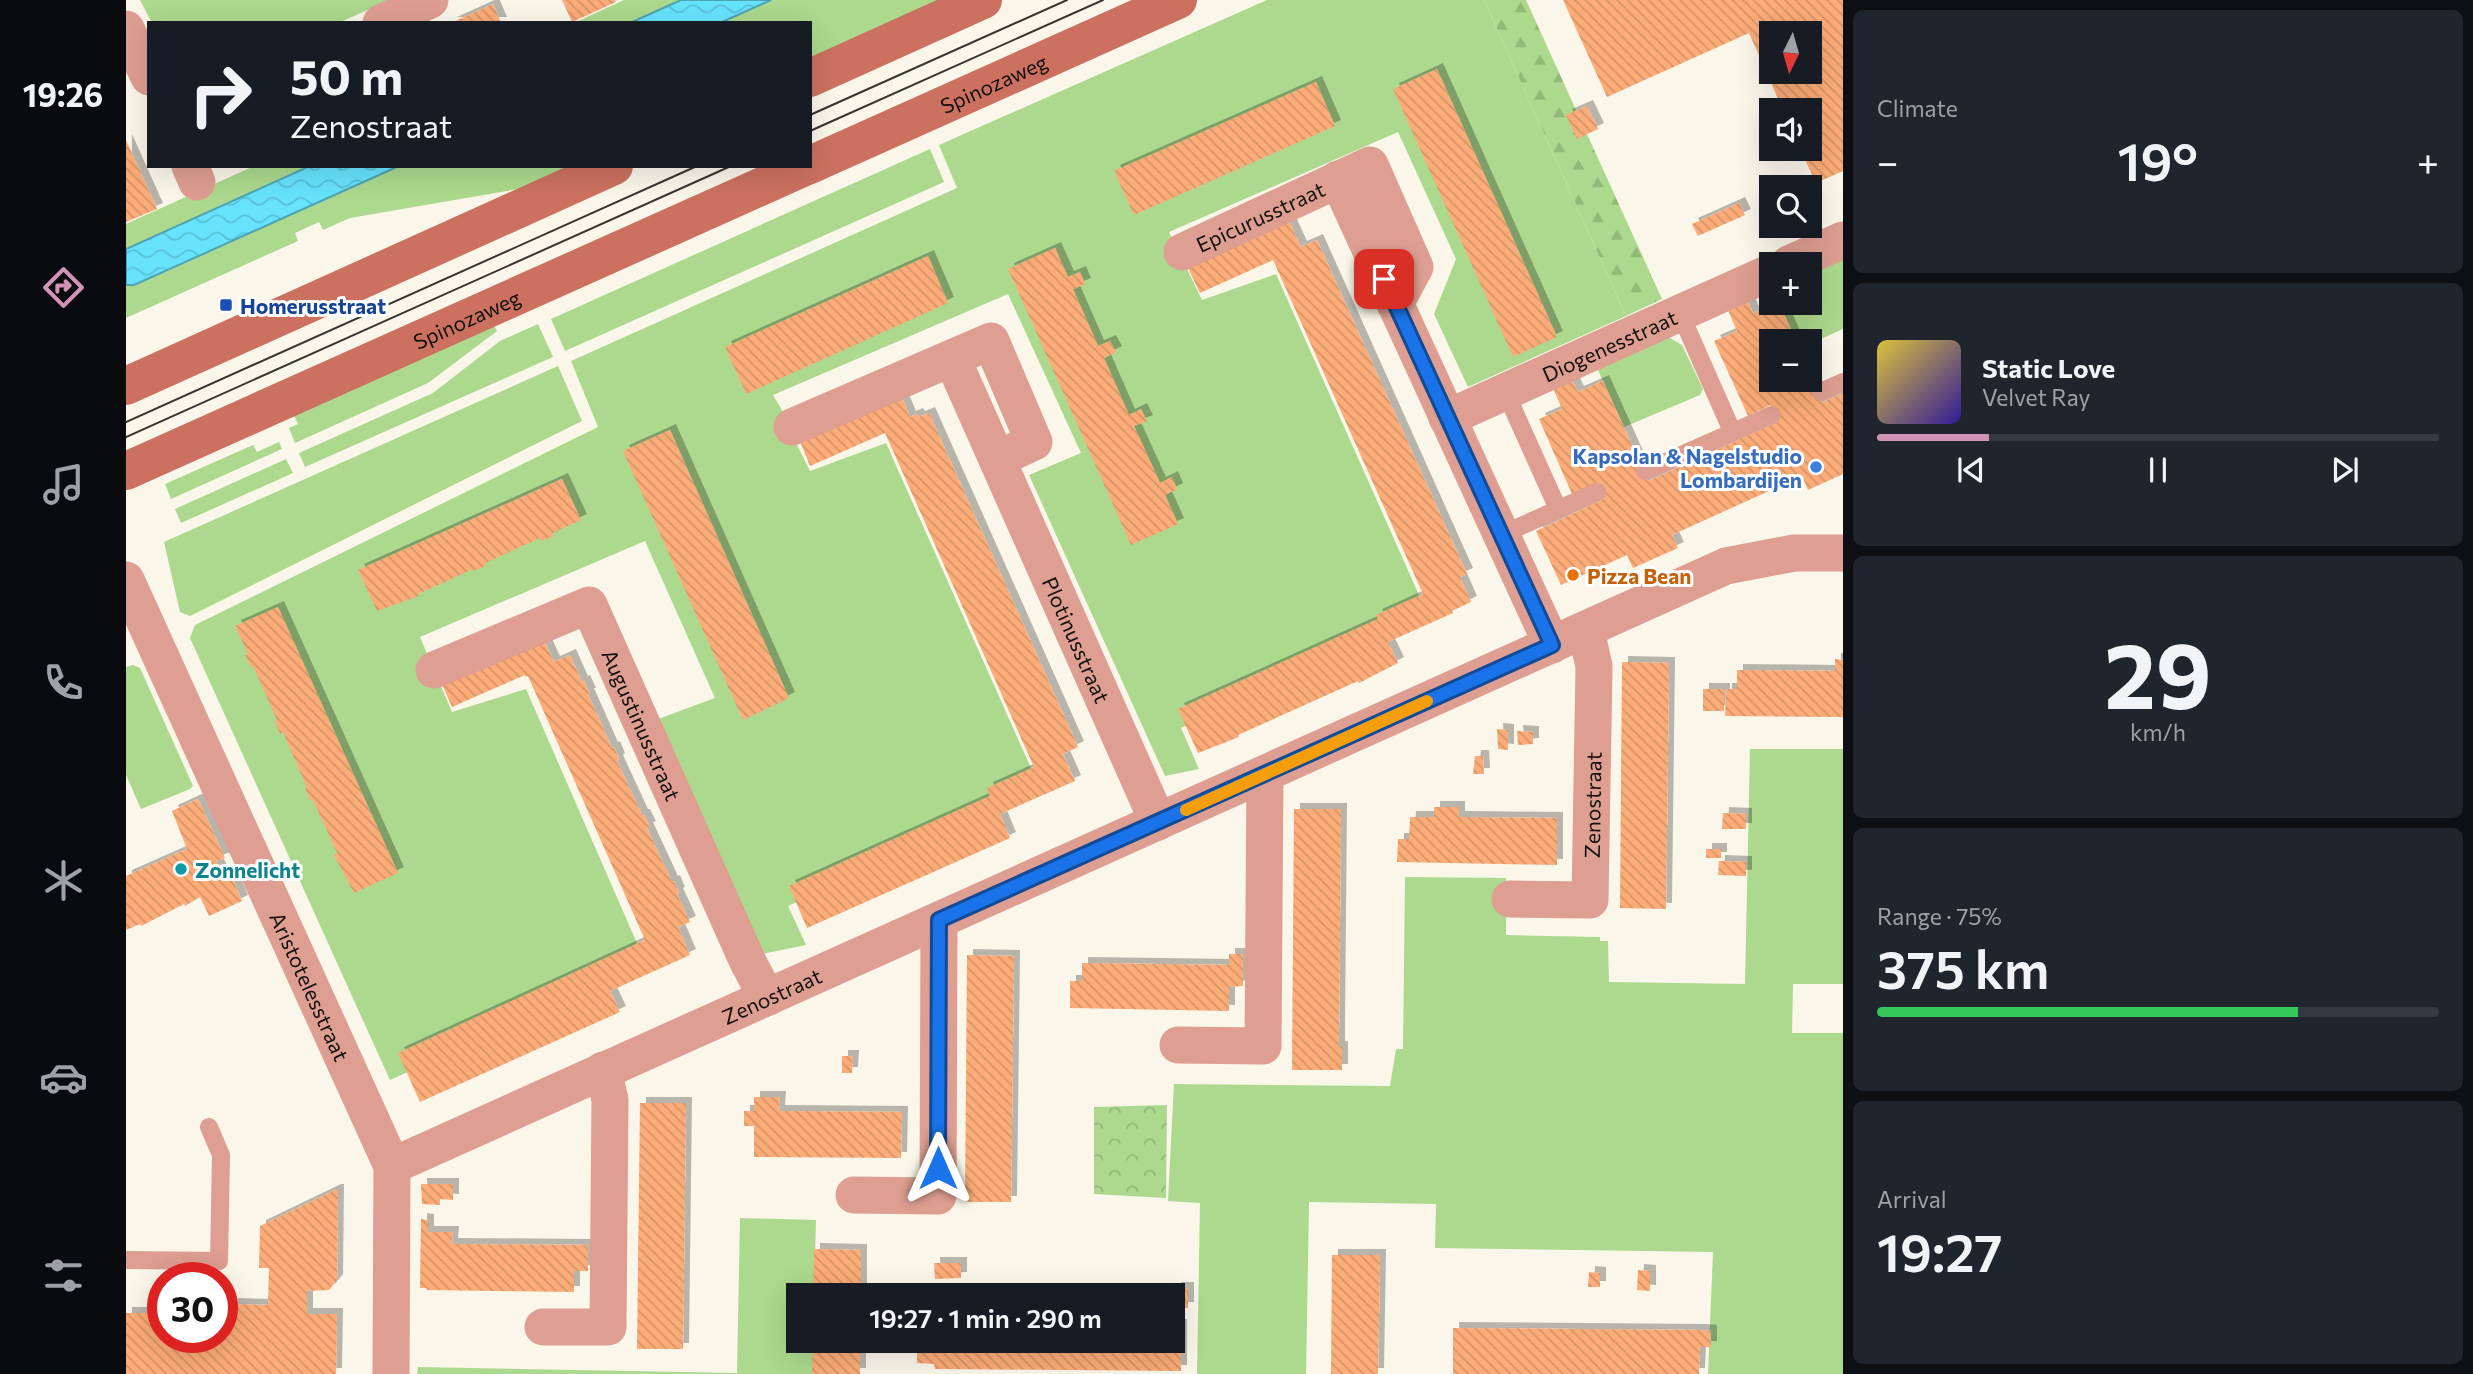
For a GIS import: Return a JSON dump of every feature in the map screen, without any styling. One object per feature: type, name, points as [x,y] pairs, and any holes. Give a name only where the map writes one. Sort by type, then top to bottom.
[{"type":"main road","points":[[812,77],[983,0]]},
{"type":"main road","name":"Spinozaweg","points":[[812,165],[1178,0]]},
{"type":"main road","points":[[126,386],[610,168]]},
{"type":"main road","name":"Spinozaweg","points":[[126,471],[805,168]]},
{"type":"street","points":[[385,21],[430,0]]},
{"type":"street","points":[[126,29],[147,73]]},
{"type":"street","name":"Epicurusstraat","points":[[1182,252],[1338,179],[1552,645]]},
{"type":"street","points":[[1816,252],[1843,240]]},
{"type":"street","name":"Diogenesstraat","points":[[1447,418],[1759,277]]},
{"type":"street","name":"Plotinusstraat","points":[[792,427],[952,358],[1158,822]]},
{"type":"street","name":"Zenostraat","points":[[392,1166],[1726,566],[1794,553],[1843,553]]},
{"type":"street","name":"Aristotelesstraat","points":[[129,598],[392,1166],[391,1374]]},
{"type":"street","name":"Augustinusstraat","points":[[435,670],[590,604],[747,960],[767,998]]},
{"type":"street","name":"Zenostraat","points":[[1510,900],[1590,900],[1594,666],[1586,630]]},
{"type":"street","points":[[1178,1045],[1263,1046],[1265,775]]},
{"type":"street","points":[[854,1195],[937,1196],[939,920]]},
{"type":"street","points":[[543,1327],[608,1327],[610,1100],[603,1070]]},
{"type":"lane","points":[[1680,313],[1732,431]]},
{"type":"lane","points":[[1822,392],[1843,382]]},
{"type":"lane","points":[[1505,391],[1558,509]]},
{"type":"lane","points":[[1645,471],[1772,415]]},
{"type":"lane","points":[[1501,535],[1597,492]]},
{"type":"lane","points":[[126,1260],[219,1261],[221,1155],[209,1127]]},
{"type":"green space","points":[[140,0],[391,0],[343,21],[151,21]]},
{"type":"green space","points":[[624,0],[681,0],[634,21],[578,21]]},
{"type":"green space","points":[[771,0],[951,0],[812,62],[812,21],[724,21]]},
{"type":"green space","points":[[1267,0],[1484,0],[1626,316],[1468,387],[1434,314],[1456,259],[1398,132],[1169,232],[1202,300],[1276,274],[1423,604],[1382,635],[1181,728],[1199,769],[1165,776],[1029,475],[1081,453],[1008,294],[773,395],[792,427],[796,443],[810,471],[886,443],[1035,777],[997,811],[788,906],[806,945],[762,954],[658,719],[715,698],[645,541],[420,637],[452,712],[526,689],[643,957],[601,983],[390,1080],[190,638],[195,625],[598,427],[571,361],[957,188],[939,145]]},
{"type":"green space","points":[[1484,0],[1526,0],[1662,299],[1626,316]]},
{"type":"green space","points":[[930,149],[944,182],[565,351],[551,319]]},
{"type":"green space","points":[[250,168],[306,168],[126,249],[126,224]]},
{"type":"green space","points":[[395,168],[575,168],[536,186],[350,218],[323,230],[319,222],[295,233],[298,241],[126,318],[126,285],[134,285]]},
{"type":"green space","points":[[1843,259],[1843,329],[1822,339],[1822,329],[1791,329],[1784,315],[1822,315],[1822,269]]},
{"type":"green space","points":[[493,324],[497,331],[428,383],[295,443],[289,428],[298,424],[293,414]]},
{"type":"green space","points":[[538,324],[553,357],[305,467],[299,453],[433,393],[500,341]]},
{"type":"green space","points":[[1668,337],[1682,345],[1703,389],[1700,395],[1624,427],[1597,368]]},
{"type":"green space","points":[[558,366],[582,421],[190,616],[180,612],[164,542]]},
{"type":"green space","points":[[279,442],[282,449],[171,499],[165,484],[253,445],[257,452]]},
{"type":"green space","points":[[286,459],[293,473],[181,523],[175,509]]},
{"type":"green space","points":[[133,665],[140,668],[193,786],[141,809],[126,775],[126,667]]},
{"type":"green space","points":[[1750,749],[1843,749],[1843,984],[1793,984],[1792,1033],[1843,1033],[1843,1374],[1708,1374],[1713,1252],[1435,1248],[1436,1204],[1309,1202],[1306,1374],[1197,1374],[1200,1203],[1168,1201],[1174,1084],[1390,1086],[1396,1049],[1403,1049],[1405,877],[1506,878],[1506,935],[1600,937],[1600,941],[1608,941],[1609,982],[1745,984]]},
{"type":"green space","points":[[1167,1105],[1166,1198],[1094,1194],[1094,1107]]},
{"type":"green space","points":[[740,1218],[816,1220],[814,1283],[786,1283],[786,1353],[814,1353],[813,1374],[417,1374],[418,1367],[737,1373]]},
{"type":"water","points":[[681,0],[771,0],[724,21],[634,21]]},
{"type":"water","points":[[306,168],[395,168],[134,285],[126,285],[126,249]]},
{"type":"building","points":[[562,0],[616,2],[574,21],[572,21]]},
{"type":"building","points":[[1563,0],[1843,0],[1843,171],[1822,180],[1822,175],[1812,175],[1806,161],[1822,161],[1822,98],[1778,98],[1772,84],[1822,84],[1822,21],[1759,21],[1759,56],[1749,33],[1607,97]]},
{"type":"building","points":[[493,4],[500,21],[455,21]]},
{"type":"building","points":[[1437,69],[1557,337],[1513,357],[1393,89]]},
{"type":"building","points":[[1316,82],[1335,126],[1134,215],[1114,171]]},
{"type":"building","points":[[1587,106],[1598,129],[1577,139],[1566,115]]},
{"type":"building","points":[[126,140],[157,209],[126,222]]},
{"type":"building","points":[[1739,203],[1745,215],[1698,236],[1692,224]]},
{"type":"building","points":[[1289,221],[1301,247],[1317,240],[1467,574],[1460,577],[1471,602],[1388,642],[1398,663],[1359,683],[1358,681],[1238,735],[1239,737],[1198,753],[1178,709],[1378,619],[1376,615],[1423,594],[1273,260],[1200,293],[1187,266]]},
{"type":"building","points":[[1055,248],[1068,277],[1080,272],[1085,284],[1073,289],[1098,346],[1110,341],[1116,352],[1104,358],[1129,415],[1141,409],[1147,421],[1134,426],[1160,483],[1172,477],[1177,489],[1165,495],[1178,524],[1131,545],[1008,269]]},
{"type":"building","points":[[928,256],[948,303],[746,394],[725,347]]},
{"type":"building","points":[[1748,301],[1753,313],[1759,311],[1759,315],[1784,315],[1791,329],[1759,329],[1759,392],[1819,392],[1823,402],[1843,393],[1843,474],[1808,490],[1802,476],[1672,535],[1678,548],[1633,568],[1627,555],[1561,585],[1536,531],[1602,500],[1595,484],[1572,494],[1539,419],[1562,409],[1553,388],[1572,380],[1578,392],[1603,381],[1648,481],[1778,422],[1771,405],[1748,416],[1714,341],[1737,331],[1728,310]]},
{"type":"building","points":[[900,393],[910,417],[929,413],[1078,747],[1063,754],[1075,781],[1000,814],[1010,838],[807,928],[789,886],[990,796],[987,788],[1034,767],[885,433],[810,466],[799,439]]},
{"type":"building","points":[[670,430],[789,698],[743,720],[623,451]]},
{"type":"building","points":[[562,479],[581,520],[552,533],[554,536],[541,541],[540,538],[485,563],[486,566],[474,571],[473,569],[418,594],[419,596],[377,611],[358,570]]},
{"type":"building","points":[[278,607],[398,873],[354,893],[334,855],[337,853],[313,800],[310,801],[283,732],[280,734],[275,721],[277,720],[253,666],[251,667],[245,655],[248,654],[235,626]]},
{"type":"building","points":[[542,636],[554,662],[570,655],[582,682],[584,681],[619,759],[617,761],[650,827],[647,828],[679,893],[677,894],[690,922],[678,927],[690,955],[610,991],[620,1012],[420,1102],[398,1053],[645,940],[528,676],[452,707],[440,680]]},
{"type":"building","points":[[1835,659],[1843,660],[1843,717],[1725,716],[1726,689],[1737,689],[1737,670],[1835,671]]},
{"type":"building","points":[[1622,662],[1669,663],[1666,909],[1620,908]]},
{"type":"building","points":[[1703,689],[1724,689],[1724,711],[1703,711]]},
{"type":"building","points":[[1497,729],[1508,730],[1508,750],[1498,749]]},
{"type":"building","points":[[1517,731],[1533,732],[1533,744],[1518,745]]},
{"type":"building","points":[[1475,756],[1483,756],[1484,774],[1473,774]]},
{"type":"building","name":"Zonnelicht","points":[[198,799],[225,858],[216,861],[225,880],[232,877],[242,901],[209,916],[200,897],[141,926],[140,924],[126,930],[126,876],[187,849],[172,811]]},
{"type":"building","points":[[1434,807],[1459,807],[1459,817],[1557,818],[1557,865],[1397,862],[1398,839],[1409,839],[1410,817],[1434,817]]},
{"type":"building","points":[[1294,809],[1341,809],[1339,1047],[1342,1047],[1342,1070],[1292,1070]]},
{"type":"building","points":[[1723,813],[1746,814],[1746,829],[1722,829]]},
{"type":"building","points":[[1706,849],[1721,849],[1721,858],[1706,858]]},
{"type":"building","points":[[1719,861],[1746,862],[1746,876],[1718,875]]},
{"type":"building","points":[[1229,954],[1243,954],[1243,986],[1229,987],[1229,1011],[1070,1008],[1070,981],[1082,981],[1082,963],[1229,965]]},
{"type":"building","points":[[967,955],[1014,956],[1011,1202],[965,1202]]},
{"type":"building","points":[[842,1056],[853,1056],[852,1073],[842,1073]]},
{"type":"building","points":[[754,1097],[780,1097],[779,1111],[902,1112],[901,1158],[754,1157],[754,1126],[744,1126],[744,1111],[754,1111]]},
{"type":"building","points":[[640,1103],[686,1103],[683,1349],[637,1349]]},
{"type":"building","points":[[421,1184],[453,1184],[453,1200],[440,1199],[440,1205],[422,1204]]},
{"type":"building","points":[[338,1190],[337,1280],[329,1290],[307,1291],[307,1314],[337,1314],[336,1374],[126,1374],[126,1313],[147,1313],[147,1353],[238,1353],[238,1304],[268,1305],[269,1268],[259,1268],[260,1226]]},
{"type":"building","points":[[421,1219],[428,1220],[428,1232],[453,1232],[452,1244],[588,1245],[588,1271],[574,1271],[574,1292],[420,1288]]},
{"type":"building","points":[[814,1249],[861,1250],[861,1283],[813,1283]]},
{"type":"building","points":[[1332,1255],[1380,1255],[1378,1374],[1331,1374]]},
{"type":"building","points":[[934,1263],[961,1263],[961,1278],[935,1279]]},
{"type":"building","points":[[1638,1270],[1650,1271],[1650,1291],[1637,1290]]},
{"type":"building","points":[[1589,1272],[1600,1273],[1600,1287],[1588,1287]]},
{"type":"building","points":[[1185,1288],[1188,1288],[1188,1308],[1185,1308]]},
{"type":"building","points":[[1453,1328],[1700,1330],[1711,1331],[1711,1347],[1700,1347],[1699,1374],[1453,1374]]},
{"type":"building","points":[[813,1353],[860,1353],[860,1374],[812,1374]]},
{"type":"building","points":[[917,1353],[1181,1353],[1181,1371],[935,1369],[934,1364],[917,1363]]},
{"type":"tram line","points":[[812,114],[1067,0]]},
{"type":"tram line","points":[[812,130],[1103,0]]},
{"type":"tram line","points":[[126,422],[693,168]]},
{"type":"tram line","points":[[126,437],[727,168]]},
{"type":"slow traffic","points":[[1186,810],[1427,701]]},
{"type":"place","name":"Homerusstraat","points":[[226,305]]},
{"type":"place","name":"Kapsolan & Nagelstudio Lombardijen","points":[[1816,467]]},
{"type":"place","name":"Pizza Bean","points":[[1573,575]]},
{"type":"place","name":"Zonnelicht","points":[[181,869]]},
{"type":"route","points":[[938,1168],[939,920],[1552,645],[1384,279]]}]
